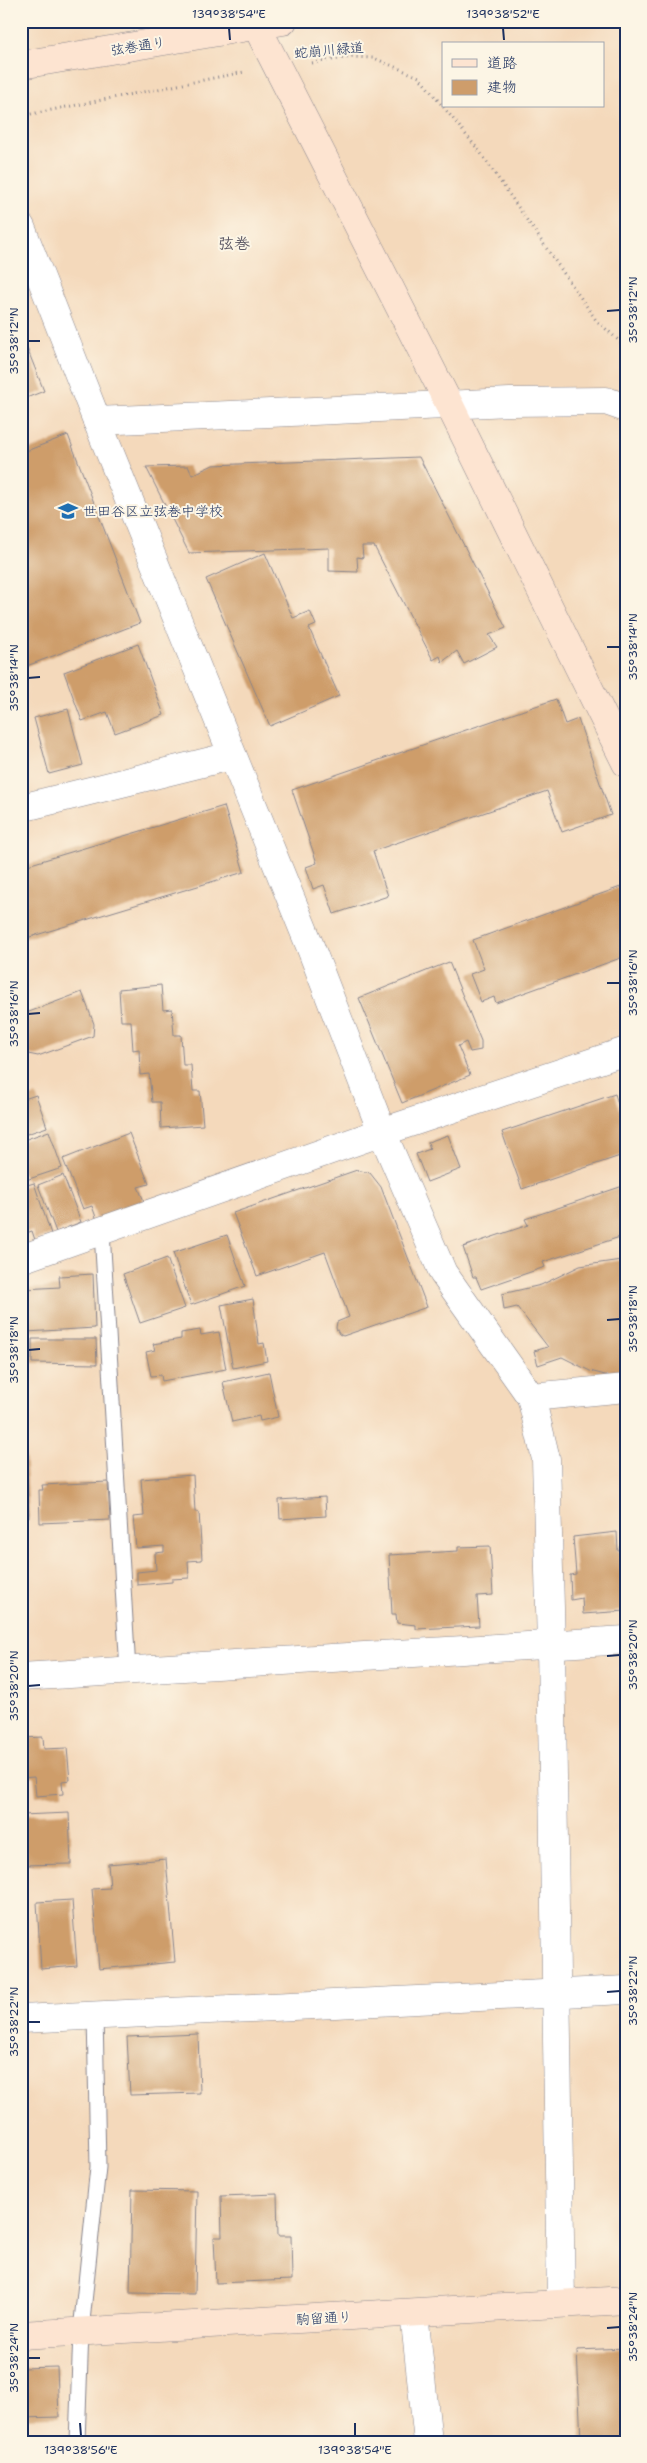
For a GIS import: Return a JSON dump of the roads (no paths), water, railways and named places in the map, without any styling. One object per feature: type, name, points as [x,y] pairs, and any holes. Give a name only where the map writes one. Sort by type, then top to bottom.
[{"type":"street","name":"弦巻通り","points":[[21,65],[255,24],[283,21]]},
{"type":"street","points":[[255,24],[448,404],[626,763]]},
{"type":"street","points":[[21,226],[231,756],[310,946],[382,1132],[443,1274],[531,1396],[546,1459],[551,1645],[561,2303]]},
{"type":"street","points":[[97,421],[448,404],[606,401],[626,408]]},
{"type":"street","points":[[21,808],[231,756]]},
{"type":"street","points":[[21,1259],[382,1132],[626,1051]]},
{"type":"street","points":[[531,1396],[626,1388]]},
{"type":"street","points":[[21,1677],[626,1640]]},
{"type":"street","points":[[21,2019],[626,1990]]},
{"type":"street","name":"駒留通り","points":[[21,2335],[626,2300]]},
{"type":"street","points":[[414,2313],[428,2442]]},
{"type":"lane","points":[[102,1232],[128,1670]]},
{"type":"lane","points":[[77,2442],[81,2331],[98,2167],[95,2014]]},
{"type":"place","name":"世田谷区立弦巻中学校","points":[[68,511]]},
{"type":"district","name":"弦巻","points":[[234,243]]}]
